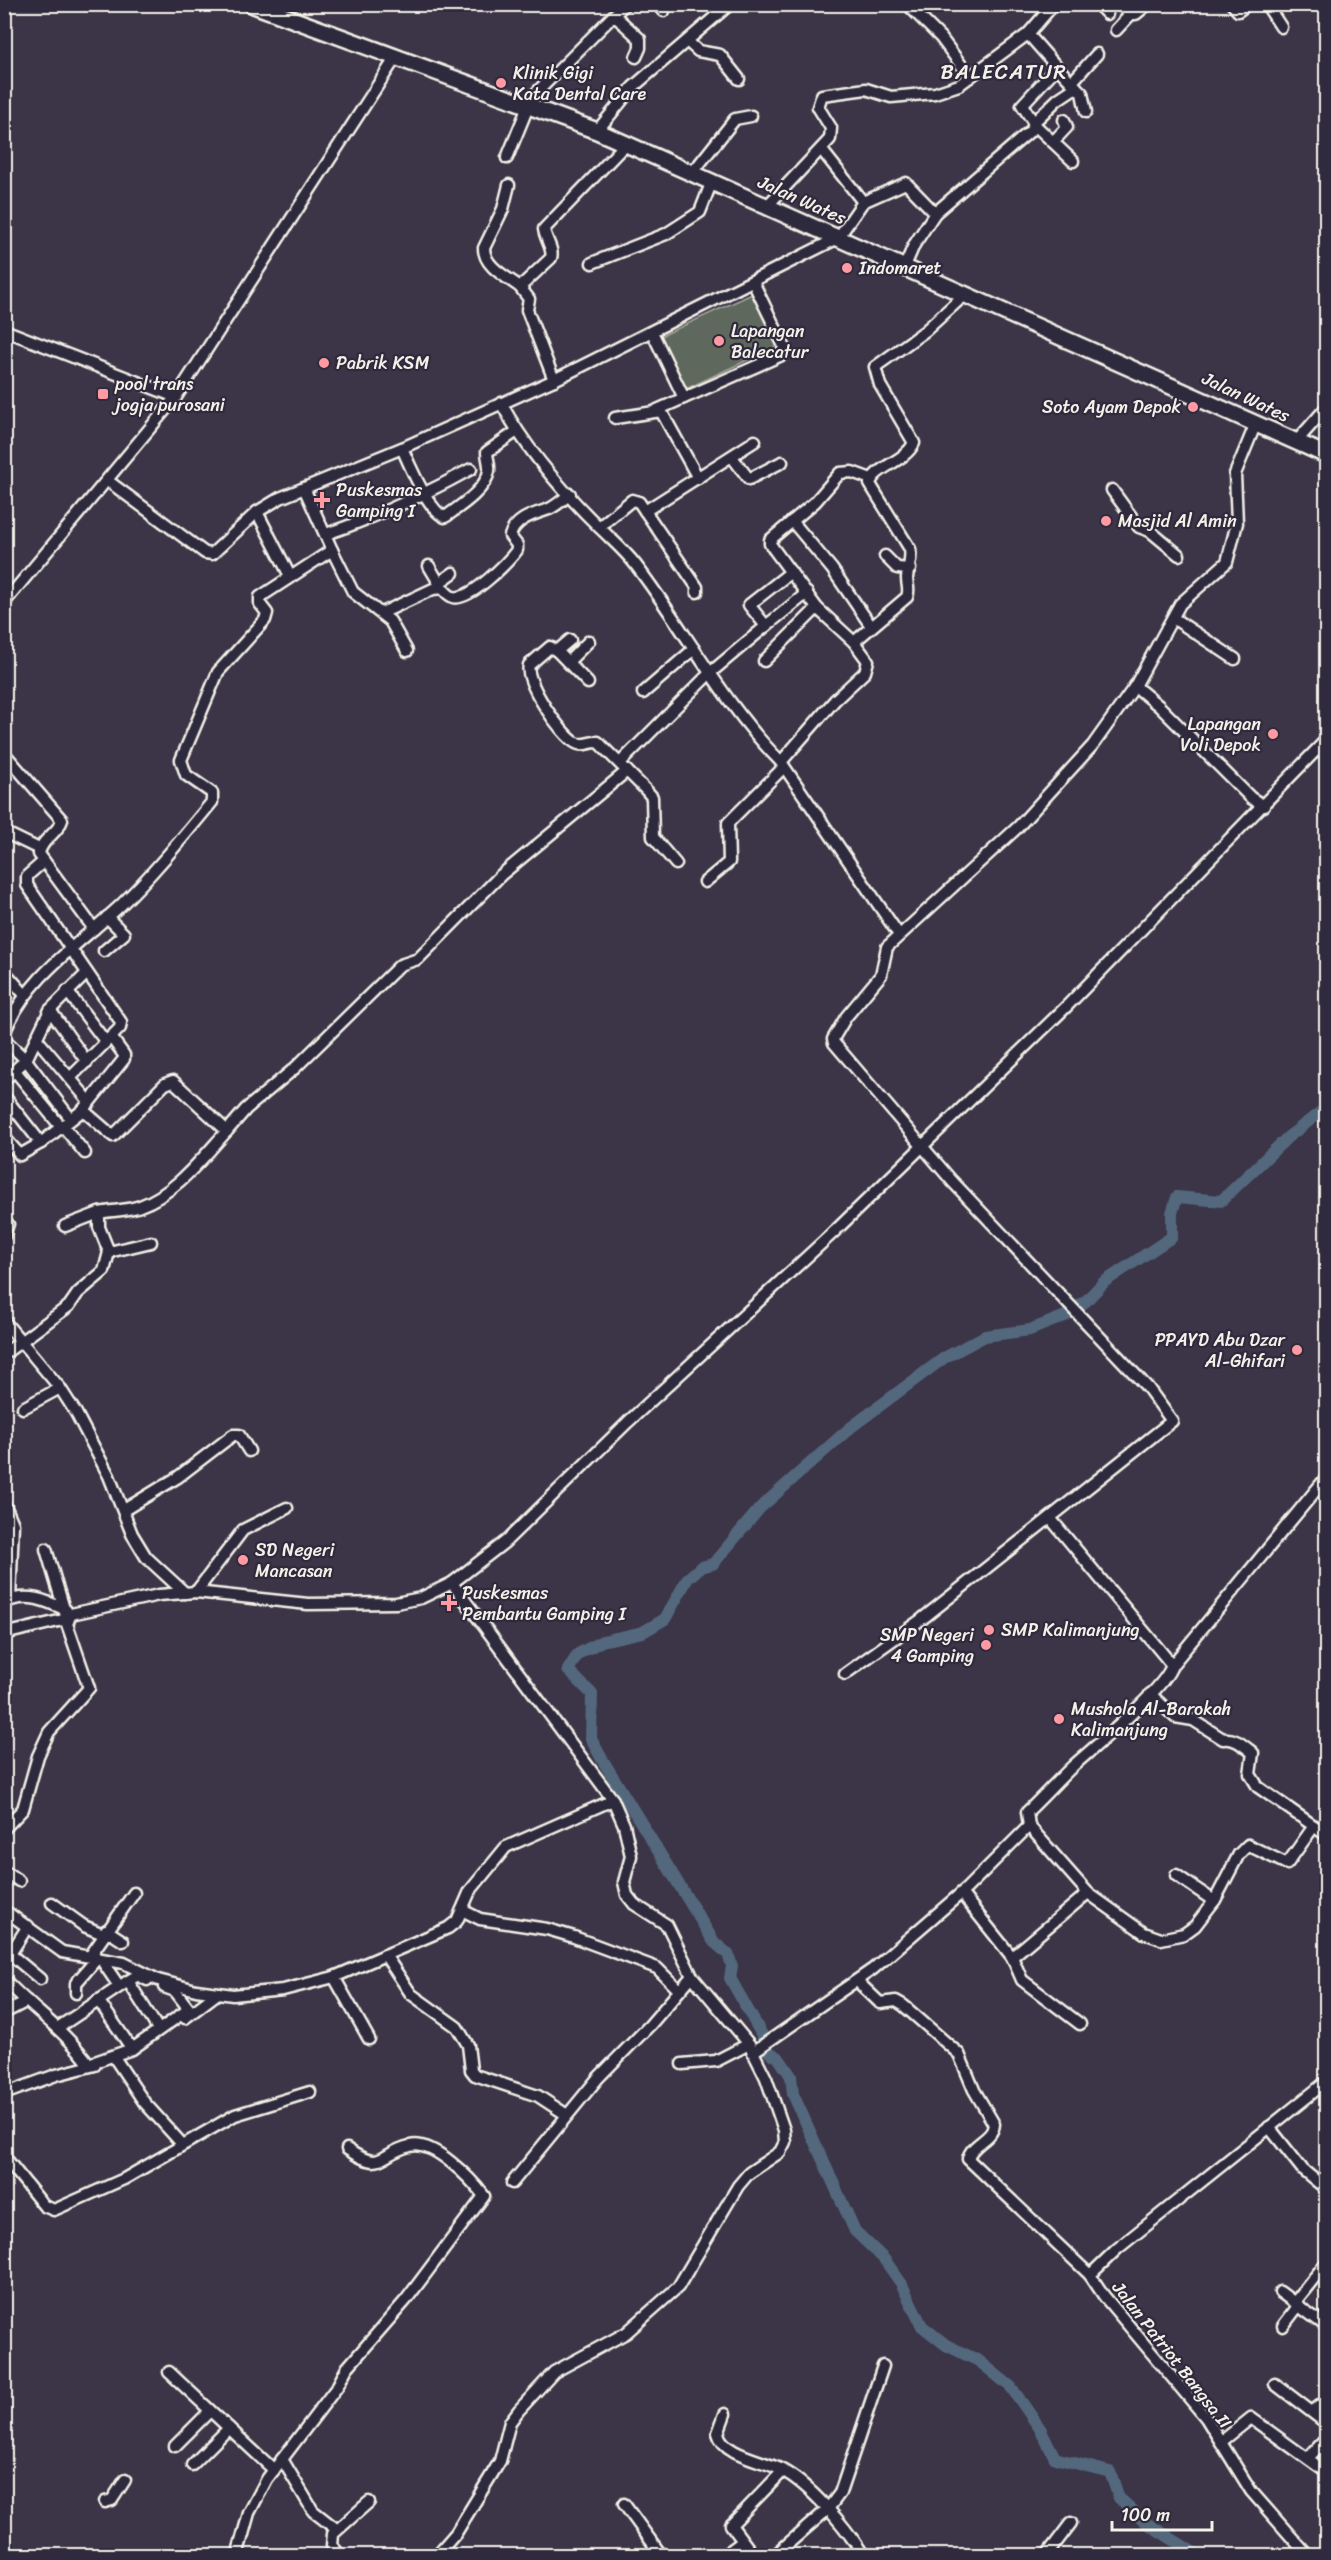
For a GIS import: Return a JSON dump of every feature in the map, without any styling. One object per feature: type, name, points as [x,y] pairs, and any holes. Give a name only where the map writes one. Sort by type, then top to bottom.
[{"type":"highway","name":"Jalan Wates","points":[[251,4],[281,9],[396,57],[597,130],[1326,455]]},
{"type":"street","points":[[507,158],[527,105],[537,91],[625,4]]},
{"type":"street","points":[[597,130],[633,87],[730,4]]},
{"type":"street","points":[[907,4],[919,9],[970,77]]},
{"type":"street","points":[[767,206],[832,134],[818,107],[820,99],[826,93],[858,89],[874,91],[885,97],[924,94],[947,89],[970,77],[1028,34],[1054,4]]},
{"type":"street","points":[[1097,4],[1107,14]]},
{"type":"street","points":[[1120,4],[1131,14]]},
{"type":"street","points":[[1116,30],[1131,14],[1136,14],[1148,4]]},
{"type":"street","points":[[1232,4],[1238,11],[1248,4]]},
{"type":"street","points":[[1266,4],[1281,27]]},
{"type":"street","points":[[615,16],[640,39],[640,48],[636,57]]},
{"type":"street","points":[[1028,34],[1082,93],[1086,112]]},
{"type":"street","points":[[688,42],[698,51],[720,55],[739,79]]},
{"type":"street","points":[[905,266],[914,245],[934,213],[1035,124],[1074,85],[1097,54]]},
{"type":"street","points":[[4,603],[176,397],[396,57]]},
{"type":"street","points":[[1056,67],[1055,72],[1022,103],[1035,124],[1073,161]]},
{"type":"street","points":[[693,172],[735,119],[751,116]]},
{"type":"street","points":[[1053,142],[1067,127],[1064,120]]},
{"type":"street","points":[[520,287],[551,258],[552,250],[546,242],[544,229],[619,151],[624,142]]},
{"type":"street","points":[[821,148],[863,202]]},
{"type":"street","points":[[592,263],[666,234],[700,212],[712,181]]},
{"type":"street","points":[[108,481],[208,554],[218,550],[257,512],[304,488],[402,448],[554,380],[838,238],[863,202],[906,183],[934,213]]},
{"type":"street","points":[[509,185],[503,209],[484,248],[484,255],[490,265],[520,287],[529,299],[527,310],[554,380]]},
{"type":"street","points":[[615,418],[657,410],[784,352],[784,346],[753,282]]},
{"type":"street","points":[[871,479],[905,456],[914,443],[880,385],[875,367],[878,362],[925,331],[959,300],[963,293]]},
{"type":"street","points":[[4,330],[176,397]]},
{"type":"street","points":[[652,332],[684,398]]},
{"type":"street","points":[[501,403],[517,431],[599,528],[634,563],[759,741],[782,765],[899,935]]},
{"type":"street","points":[[1296,442],[1326,408]]},
{"type":"street","points":[[657,410],[664,415],[698,478]]},
{"type":"street","points":[[845,1674],[906,1632],[1172,1421],[1148,1388],[952,1181],[834,1043],[834,1035],[881,975],[887,947],[1039,806],[1093,745],[1135,686],[1183,601],[1227,562],[1236,523],[1236,474],[1256,423]]},
{"type":"street","points":[[402,448],[426,495],[440,515],[445,517],[475,493],[487,477],[489,466],[487,452],[517,431]]},
{"type":"street","points":[[645,511],[755,441]]},
{"type":"street","points":[[732,457],[749,479],[782,462]]},
{"type":"street","points":[[326,534],[381,515],[426,495],[471,468]]},
{"type":"street","points":[[705,882],[729,862],[728,823],[782,765],[835,700],[865,672],[868,661],[854,642],[818,608],[770,544],[770,540],[815,502],[840,473],[852,472],[871,479]]},
{"type":"street","points":[[854,642],[904,602],[910,590],[907,579],[910,569],[910,549],[875,496],[871,479]]},
{"type":"street","points":[[304,488],[356,597],[382,613],[407,651]]},
{"type":"street","points":[[1112,489],[1139,527],[1150,531],[1179,555]]},
{"type":"street","points":[[429,566],[440,586],[452,597],[457,598],[478,588],[517,550],[517,545],[510,536],[515,527],[534,512],[549,509],[570,494]]},
{"type":"street","points":[[599,528],[632,500],[639,502],[697,587],[697,592]]},
{"type":"street","points":[[257,512],[290,576]]},
{"type":"street","points":[[792,521],[832,569],[872,626]]},
{"type":"street","points":[[4,1033],[8,1014],[39,976],[94,929],[157,868],[212,802],[212,793],[186,775],[181,759],[218,672],[265,620],[267,613],[260,604],[260,597],[332,550]]},
{"type":"street","points":[[885,556],[897,568],[910,569]]},
{"type":"street","points":[[766,626],[749,604],[791,572]]},
{"type":"street","points":[[382,613],[440,586],[453,573]]},
{"type":"street","points":[[65,1226],[99,1213],[142,1206],[160,1195],[194,1166],[246,1109],[295,1068],[400,965],[418,959],[501,875],[624,767],[710,673],[807,593]]},
{"type":"street","points":[[764,661],[818,608]]},
{"type":"street","points":[[1173,618],[1235,659]]},
{"type":"street","points":[[557,651],[570,640]]},
{"type":"street","points":[[568,662],[589,641]]},
{"type":"street","points":[[588,683],[557,651],[550,647],[528,668],[529,677],[542,701],[577,744],[598,742],[652,797],[653,837],[676,864]]},
{"type":"street","points":[[642,693],[694,649]]},
{"type":"street","points":[[1135,686],[1159,706],[1251,798],[1264,806]]},
{"type":"street","points":[[4,1634],[159,1595],[190,1592],[308,1604],[396,1603],[421,1598],[452,1583],[505,1542],[923,1145],[1066,1007],[1326,740]]},
{"type":"street","points":[[4,753],[62,820],[59,828],[39,849],[39,854],[94,929]]},
{"type":"street","points":[[4,832],[39,849]]},
{"type":"street","points":[[44,861],[27,876],[26,881],[121,1022],[120,1028],[70,1078]]},
{"type":"street","points":[[104,951],[123,934],[107,917]]},
{"type":"street","points":[[4,971],[25,995]]},
{"type":"street","points":[[4,1080],[16,1072],[26,1060],[50,1010],[87,973]]},
{"type":"street","points":[[4,1137],[20,1155],[41,1143],[86,1106],[124,1059],[124,1054],[108,1039],[67,991]]},
{"type":"street","points":[[50,1010],[87,1062]]},
{"type":"street","points":[[36,1038],[70,1078],[86,1106],[113,1136],[165,1084],[173,1081],[227,1131]]},
{"type":"street","points":[[4,1039],[26,1060],[85,1153]]},
{"type":"street","points":[[16,1072],[65,1124]]},
{"type":"street","points":[[4,1096],[41,1143]]},
{"type":"street","points":[[4,1354],[69,1306],[78,1293],[104,1271],[109,1252],[99,1227],[99,1213]]},
{"type":"street","points":[[4,1236],[8,1224]]},
{"type":"street","points":[[109,1252],[151,1242]]},
{"type":"street","points":[[4,1321],[60,1388],[82,1424],[124,1510],[132,1534],[146,1557],[190,1592]]},
{"type":"street","points":[[23,1408],[60,1388]]},
{"type":"street","points":[[124,1510],[178,1477],[233,1434],[239,1435],[249,1451]]},
{"type":"street","points":[[1314,1826],[1287,1864],[1271,1858],[1252,1846],[1243,1849],[1214,1901],[1190,1931],[1176,1937],[1161,1939],[1143,1933],[1088,1893],[1029,1826],[1027,1812],[1167,1676],[1172,1665],[1326,1478]]},
{"type":"street","points":[[4,1829],[23,1809],[38,1756],[49,1732],[89,1688],[72,1643],[71,1616],[63,1608],[47,1600],[8,1601],[13,1524],[6,1507]]},
{"type":"street","points":[[190,1592],[243,1530],[287,1508]]},
{"type":"street","points":[[1050,1518],[1172,1665]]},
{"type":"street","points":[[46,1549],[63,1608]]},
{"type":"street","points":[[436,2556],[456,2533],[500,2461],[510,2422],[519,2410],[554,2373],[626,2333],[678,2288],[738,2186],[749,2173],[783,2148],[784,2130],[751,2048],[692,1976],[667,1925],[634,1904],[627,1895],[624,1882],[631,1856],[624,1825],[613,1800],[452,1583]]},
{"type":"street","points":[[1150,1694],[1175,1716],[1200,1723],[1215,1735],[1223,1739],[1230,1738],[1253,1753],[1250,1774],[1258,1787],[1326,1835]]},
{"type":"street","points":[[4,1910],[62,1952],[124,1963],[158,1980],[233,1995],[283,1990],[334,1977],[448,1928],[457,1921],[470,1890],[506,1847],[613,1800]]},
{"type":"street","points":[[682,2064],[716,2061],[765,2043],[857,1981],[961,1893],[1029,1826]]},
{"type":"street","points":[[4,1871],[19,1881]]},
{"type":"street","points":[[1176,1875],[1214,1901]]},
{"type":"street","points":[[76,1993],[76,1983],[94,1962],[92,1956],[105,1932],[134,1893]]},
{"type":"street","points":[[961,1893],[1012,1957],[1022,1980],[1080,2024]]},
{"type":"street","points":[[1012,1957],[1088,1893]]},
{"type":"street","points":[[52,1903],[84,1926],[105,1932],[123,1941]]},
{"type":"street","points":[[462,1910],[491,1922],[547,1929],[574,1937],[657,1968],[680,1990]]},
{"type":"street","points":[[28,1926],[10,1952],[11,1956],[40,1979]]},
{"type":"street","points":[[385,1955],[411,1994],[461,2032],[468,2045],[471,2070],[475,2075],[538,2096],[567,2115]]},
{"type":"street","points":[[104,1964],[159,2030]]},
{"type":"street","points":[[4,1979],[50,2023],[59,2027],[89,2064],[132,2049],[189,2009],[175,1991],[156,1985],[141,1976],[123,1984],[59,2027]]},
{"type":"street","points":[[512,2183],[567,2115],[692,1976]]},
{"type":"street","points":[[334,1977],[369,2039]]},
{"type":"street","points":[[857,1981],[880,2002],[900,2002],[959,2054],[974,2090],[994,2124],[993,2132],[971,2150],[968,2159],[1090,2275]]},
{"type":"street","points":[[4,2094],[56,2075],[116,2060],[136,2052],[218,1993]]},
{"type":"street","points":[[98,2000],[132,2049]]},
{"type":"street","points":[[4,2013],[27,2001]]},
{"type":"street","points":[[116,2060],[144,2102],[182,2144]]},
{"type":"street","name":"Jalan Patriot Bangsa II","points":[[1307,2555],[1251,2491],[1206,2418],[1104,2296],[1090,2275],[1117,2249],[1326,2082]]},
{"type":"street","points":[[4,2156],[44,2206],[54,2210],[124,2178],[235,2115],[310,2092]]},
{"type":"street","points":[[1269,2127],[1303,2170],[1326,2189]]},
{"type":"street","points":[[237,2556],[249,2513],[274,2470],[337,2387],[347,2367],[406,2300],[484,2196],[439,2152],[426,2146],[410,2146],[390,2157],[372,2161],[360,2158],[347,2149]]},
{"type":"street","points":[[1283,2326],[1326,2263]]},
{"type":"street","points":[[1280,2292],[1326,2326]]},
{"type":"street","points":[[774,2556],[828,2509],[842,2489],[883,2366]]},
{"type":"street","points":[[169,2372],[274,2470]]},
{"type":"street","points":[[1275,2384],[1326,2423]]},
{"type":"street","points":[[1313,2411],[1326,2401]]},
{"type":"street","points":[[175,2446],[210,2411]]},
{"type":"street","points":[[725,2414],[718,2433],[724,2445],[783,2470],[828,2509],[864,2556]]},
{"type":"street","points":[[1221,2442],[1251,2418],[1326,2472]]},
{"type":"street","points":[[192,2465],[229,2428]]},
{"type":"street","points":[[1308,2458],[1326,2439]]},
{"type":"street","points":[[282,2459],[313,2511],[336,2529]]},
{"type":"street","points":[[754,2556],[732,2529],[732,2523],[783,2470]]},
{"type":"street","points":[[105,2502],[112,2500],[125,2480]]},
{"type":"street","points":[[341,2556],[332,2546],[336,2529],[369,2502]]},
{"type":"street","points":[[624,2504],[662,2556]]},
{"type":"street","points":[[1046,2556],[1071,2523]]},
{"type":"street","points":[[723,2556],[742,2542]]},
{"type":"green space","name":"Lapangan Balecatur","points":[[752,294],[777,346],[686,389],[661,336]]},
{"type":"waterway","points":[[1199,2556],[1148,2524],[1119,2498],[1110,2472],[1055,2458],[1041,2430],[1011,2387],[979,2361],[946,2345],[922,2326],[901,2283],[884,2259],[855,2231],[793,2094],[791,2076],[778,2057],[769,2052],[730,1978],[732,1966],[728,1954],[714,1942],[591,1739],[592,1694],[568,1670],[578,1654],[602,1641],[643,1632],[665,1619],[688,1578],[701,1567],[713,1564],[760,1508],[850,1428],[944,1358],[985,1336],[1030,1330],[1065,1316],[1086,1301],[1104,1282],[1172,1237],[1172,1213],[1177,1197],[1221,1201],[1288,1137],[1326,1108]]},
{"type":"place","name":"Klinik Gigi Kata Dental Care","points":[[501,83]]},
{"type":"place","name":"Indomaret","points":[[847,268]]},
{"type":"place","name":"Lapangan Balecatur","points":[[719,341]]},
{"type":"place","name":"Pabrik KSM","points":[[324,363]]},
{"type":"place","name":"pool trans jogja purosani","points":[[103,394]]},
{"type":"place","name":"Soto Ayam Depok","points":[[1193,407]]},
{"type":"place","name":"Puskesmas Gamping I","points":[[322,500]]},
{"type":"place","name":"Masjid Al Amin","points":[[1106,521]]},
{"type":"place","name":"Lapangan Voli Depok","points":[[1273,734]]},
{"type":"place","name":"PPAYD Abu Dzar Al-Ghifari","points":[[1297,1350]]},
{"type":"place","name":"SD Negeri Mancasan","points":[[243,1560]]},
{"type":"place","name":"Puskesmas Pembantu Gamping I","points":[[449,1603]]},
{"type":"place","name":"SMP Kalimanjung","points":[[989,1630]]},
{"type":"place","name":"SMP Negeri 4 Gamping","points":[[986,1645]]},
{"type":"place","name":"Mushola Al-Barokah Kalimanjung","points":[[1059,1719]]},
{"type":"district","name":"BALECATUR","points":[[1004,72]]}]
